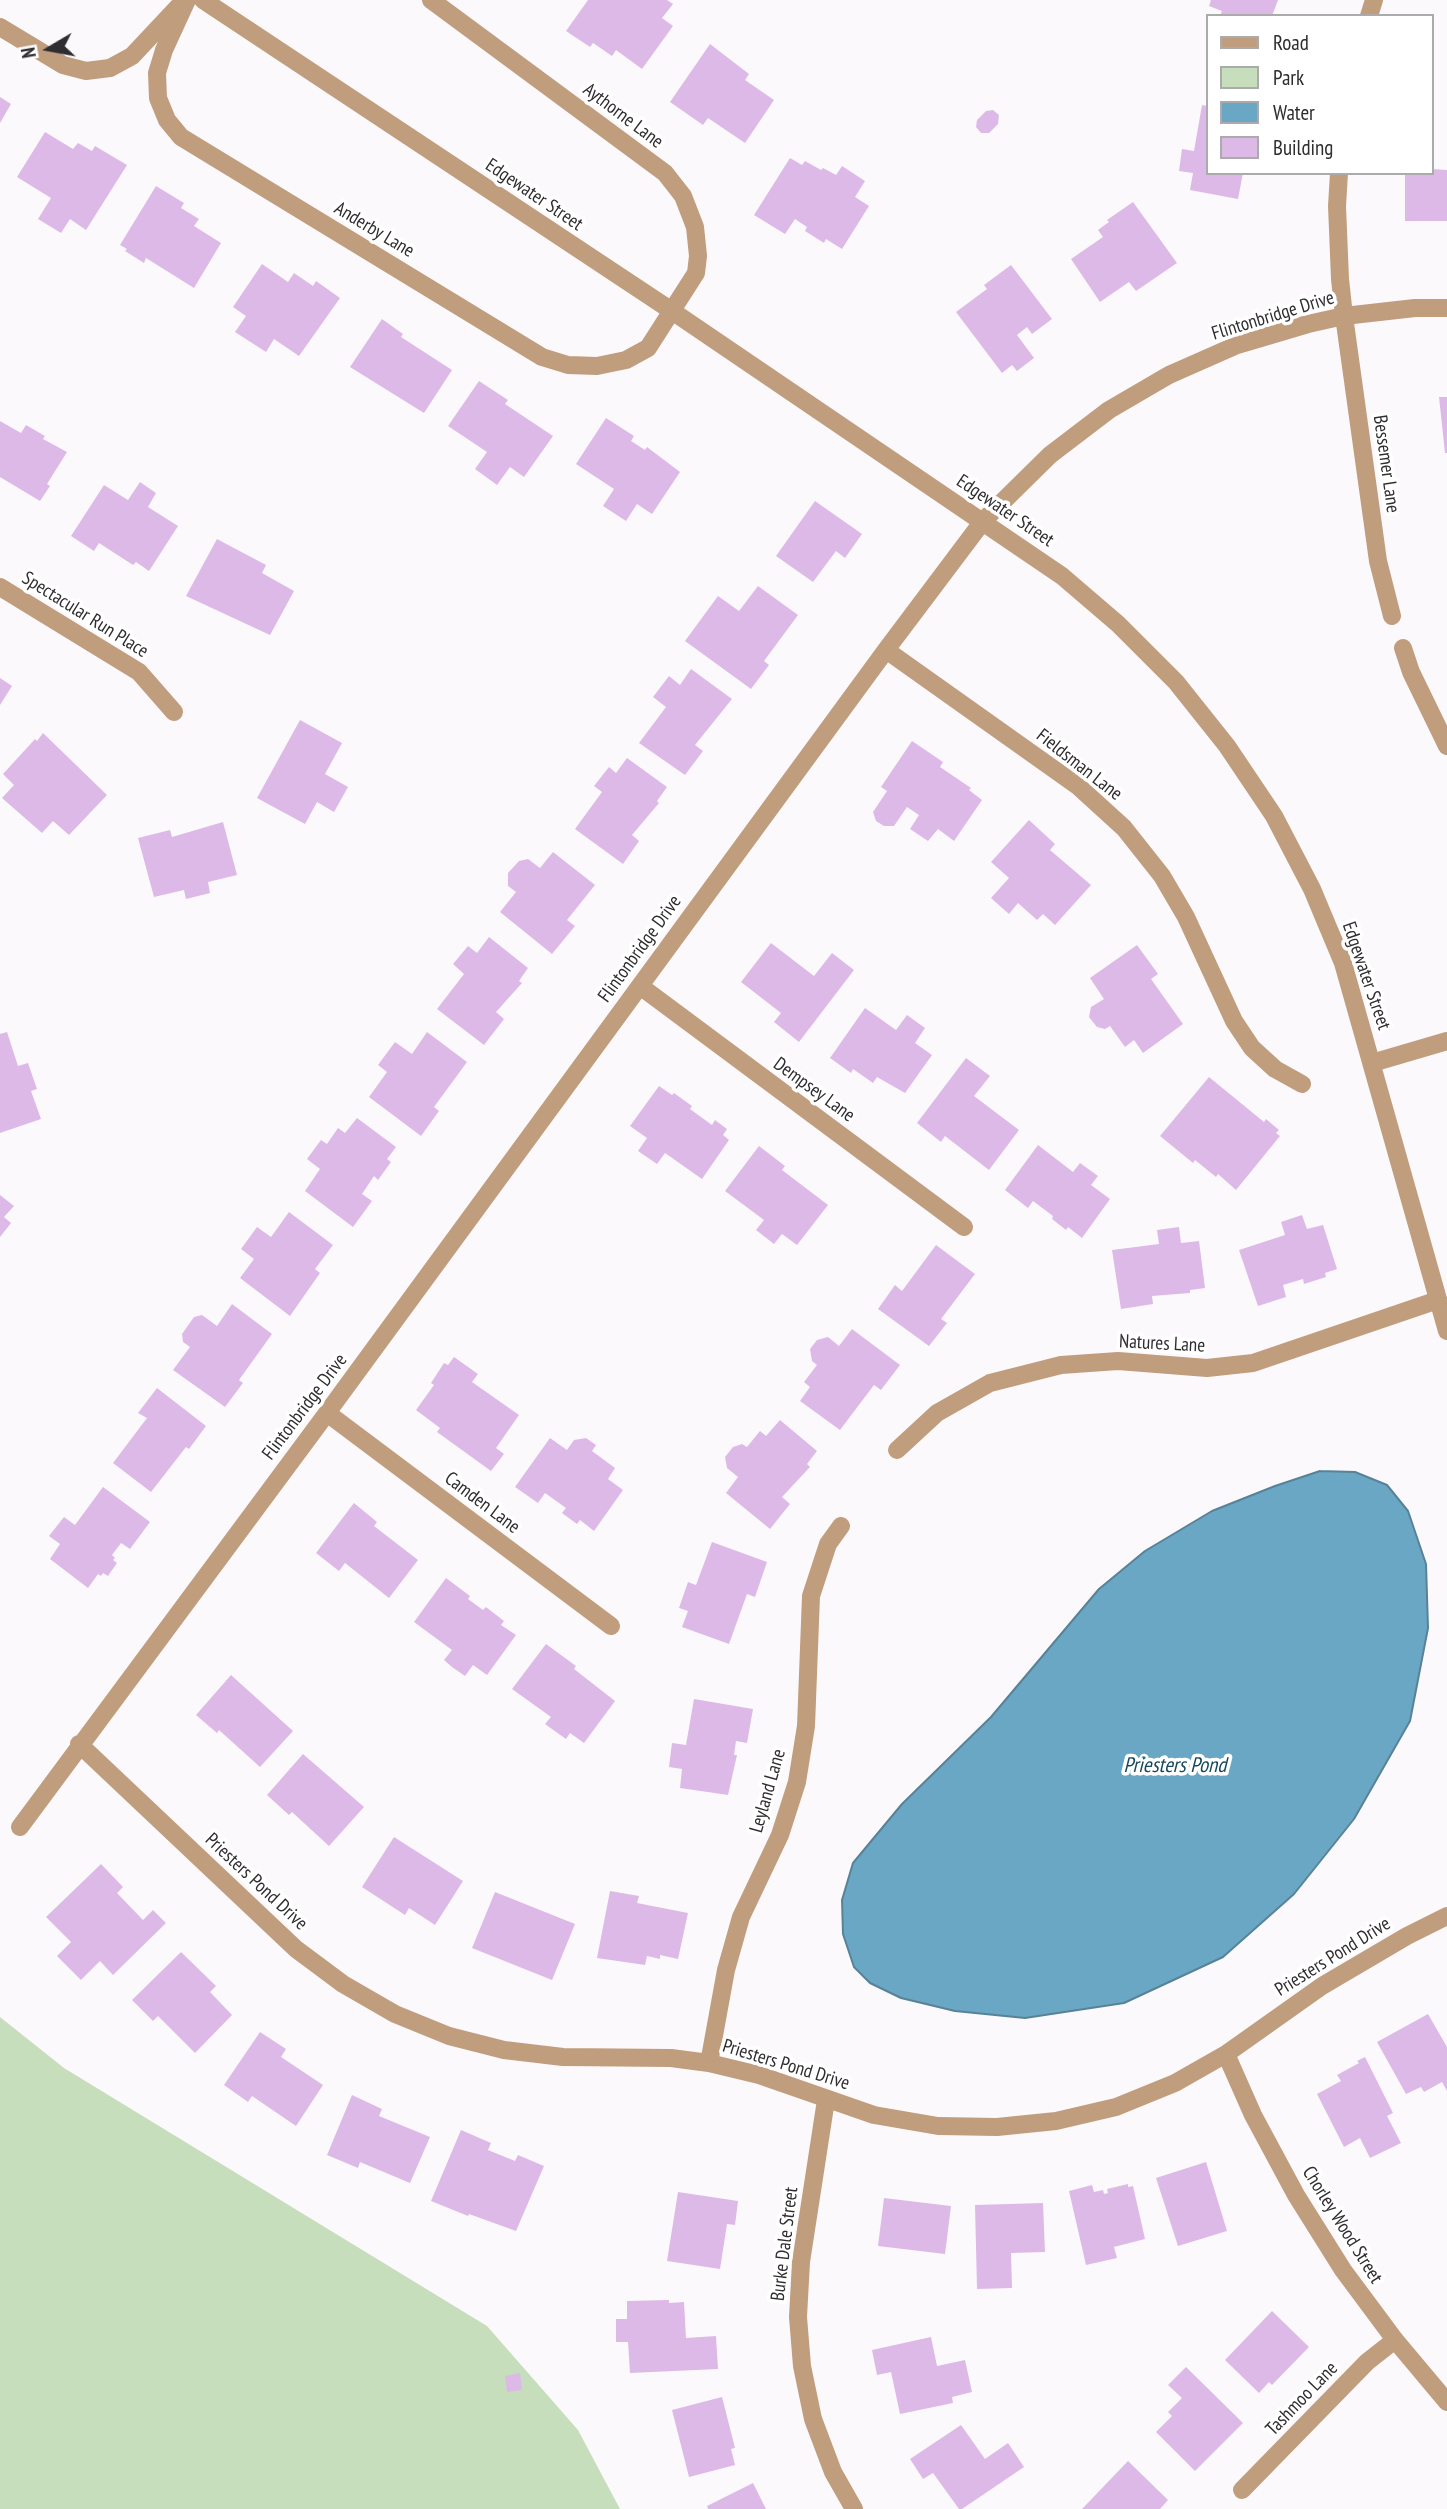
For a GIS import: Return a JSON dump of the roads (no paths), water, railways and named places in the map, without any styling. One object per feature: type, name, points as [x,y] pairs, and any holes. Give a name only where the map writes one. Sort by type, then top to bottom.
[{"type":"street","name":"Anderby Lane","points":[[0,27],[63,65],[86,71],[110,68],[132,56],[186,0]]},
{"type":"street","name":"Anderby Lane","points":[[186,0],[157,73],[158,98],[167,120],[181,137],[542,356],[568,365],[597,366],[626,359],[648,348],[672,311]]},
{"type":"street","name":"Edgewater Street","points":[[203,0],[672,311],[1062,576],[1118,624],[1176,682],[1227,746],[1274,816],[1312,889],[1343,963],[1447,1331]]},
{"type":"street","name":"Aythorne Lane","points":[[431,0],[665,173],[683,197],[695,227],[698,256],[696,273],[672,311]]},
{"type":"street","name":"Bessemer Lane","points":[[1339,175],[1337,206],[1344,316],[1378,561],[1392,616]]},
{"type":"street","name":"Flintonbridge Drive","points":[[20,1827],[982,521],[1050,455],[1109,410],[1170,375],[1237,345],[1308,324],[1344,316],[1415,308],[1447,308]]},
{"type":"street","name":"Spectacular Run Place","points":[[0,587],[139,672],[174,712]]},
{"type":"street","points":[[1403,648],[1411,671],[1447,746]]},
{"type":"street","name":"Fieldsman Lane","points":[[886,650],[1079,787],[1124,828],[1162,876],[1186,917],[1234,1021],[1252,1048],[1275,1069],[1302,1084]]},
{"type":"street","name":"Dempsey Lane","points":[[640,986],[964,1227]]},
{"type":"street","points":[[1373,1063],[1447,1041]]},
{"type":"street","name":"Natures Lane","points":[[897,1450],[937,1413],[990,1383],[1061,1365],[1118,1361],[1207,1368],[1253,1363],[1438,1300]]},
{"type":"street","name":"Camden Lane","points":[[327,1413],[611,1626]]},
{"type":"street","name":"Leyland Lane","points":[[709,2063],[726,1970],[741,1917],[780,1835],[797,1782],[806,1726],[811,1596],[828,1544],[841,1526]]},
{"type":"street","name":"Priesters Pond Drive","points":[[79,1744],[296,1948],[343,1984],[395,2014],[449,2036],[504,2050],[564,2057],[671,2058],[709,2063],[759,2075],[874,2115],[938,2126],[997,2127],[1056,2121],[1116,2107],[1175,2083],[1226,2054],[1322,1986],[1447,1916]]},
{"type":"street","name":"Chorley Wood Street","points":[[1226,2054],[1253,2115],[1296,2195],[1343,2270],[1395,2340],[1447,2402]]},
{"type":"street","name":"Burke Dale Street","points":[[826,2100],[801,2262],[798,2317],[802,2366],[813,2419],[833,2472],[854,2509]]},
{"type":"street","name":"Tashmoo Lane","points":[[1242,2490],[1367,2362],[1395,2340]]},
{"type":"water","name":"Priesters Pond","points":[[1320,1471],[1355,1472],[1387,1485],[1408,1511],[1426,1564],[1428,1628],[1410,1721],[1354,1819],[1294,1894],[1223,1957],[1124,2003],[1025,2018],[955,2011],[901,1998],[870,1983],[854,1967],[843,1934],[842,1900],[853,1863],[902,1804],[991,1717],[1099,1589],[1145,1551],[1212,1511]]}]
